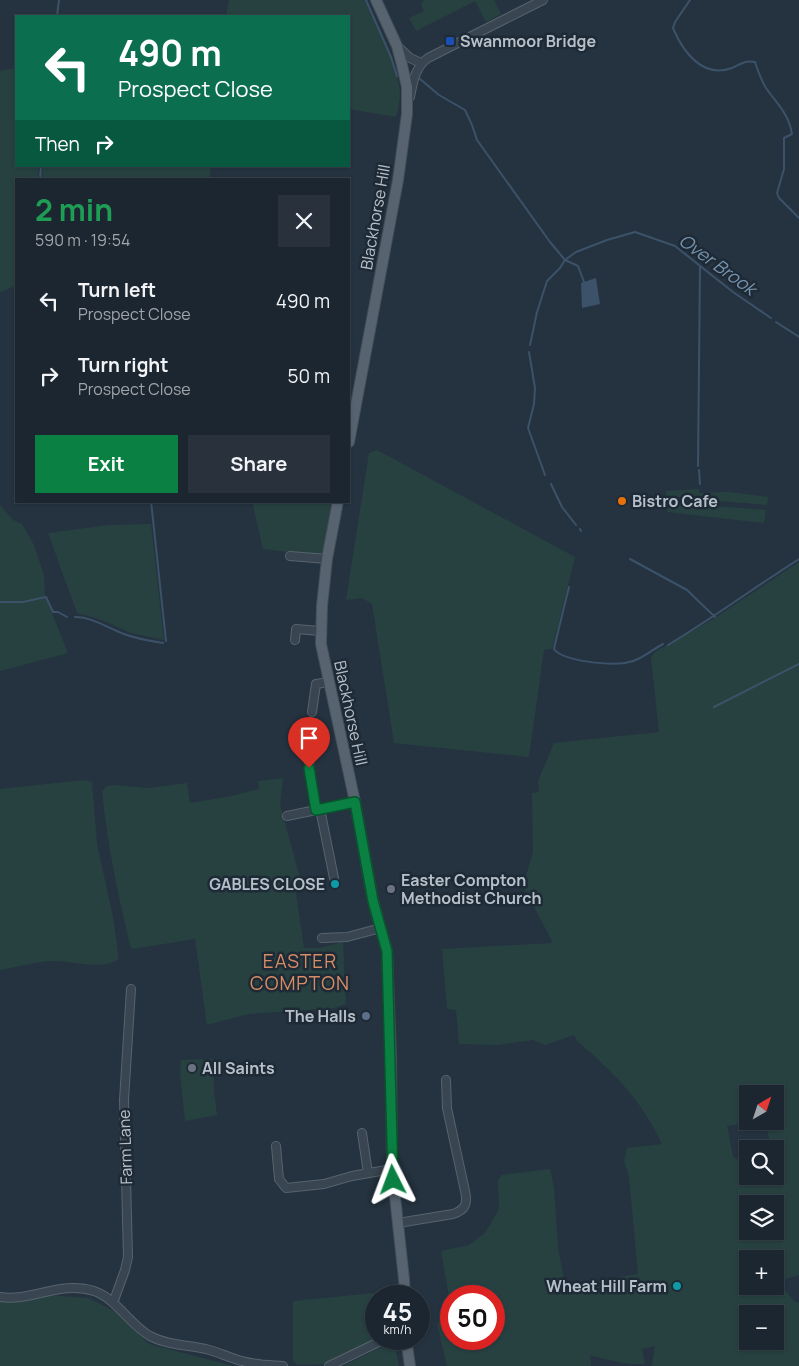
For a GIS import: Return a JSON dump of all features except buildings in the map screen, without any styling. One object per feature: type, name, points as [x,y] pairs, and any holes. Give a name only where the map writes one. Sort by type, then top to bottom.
[{"type":"main road","name":"Blackhorse Hill","points":[[350,437],[398,180],[407,114],[407,87],[397,46],[376,0]]},
{"type":"main road","name":"Blackhorse Hill","points":[[338,503],[327,559],[320,631],[355,802],[371,892],[387,951],[389,966],[388,1006],[391,1057],[392,1169],[404,1285]]},
{"type":"main road","points":[[408,1350],[410,1366]]},
{"type":"street","points":[[407,114],[417,71],[422,63],[437,53],[543,0]]},
{"type":"street","points":[[397,46],[410,58],[422,63]]},
{"type":"street","points":[[294,559],[327,559]]},
{"type":"street","points":[[295,640],[296,629],[320,631]]},
{"type":"street","points":[[312,712],[316,684],[329,682]]},
{"type":"street","points":[[308,756],[313,767],[318,810],[334,878]]},
{"type":"street","points":[[287,816],[355,802]]},
{"type":"street","points":[[322,938],[347,937],[381,928]]},
{"type":"street","name":"Farm Lane","points":[[113,1303],[128,1257],[124,1100],[131,989]]},
{"type":"street","points":[[398,1223],[461,1212],[466,1205],[467,1199],[447,1108],[446,1080]]},
{"type":"street","points":[[362,1133],[368,1172]]},
{"type":"street","points":[[274,1150],[279,1178],[286,1188],[324,1184],[368,1172],[392,1169]]},
{"type":"street","points":[[0,1297],[24,1296],[70,1288],[93,1291],[113,1303],[141,1330],[152,1337],[166,1342],[207,1350],[244,1362],[283,1366]]},
{"type":"street","points":[[329,1366],[365,1349]]},
{"type":"green space","points":[[229,0],[366,0],[387,45],[395,69],[400,93],[396,117],[350,109],[350,15],[226,15]]},
{"type":"green space","points":[[424,0],[494,0],[501,14],[486,22],[475,1],[416,31],[409,18],[424,11],[421,5]]},
{"type":"green space","points":[[15,68],[15,167],[39,167],[38,178],[15,178],[15,286],[0,292],[0,71]]},
{"type":"green space","points":[[43,167],[211,167],[209,178],[42,178]]},
{"type":"green space","points":[[377,450],[575,557],[552,649],[544,650],[529,757],[394,743],[372,604],[362,598],[346,600],[369,453]]},
{"type":"green space","points":[[699,489],[699,493],[729,492],[768,497],[767,505],[666,496],[666,491]]},
{"type":"green space","points":[[252,503],[332,503],[323,556],[263,549]]},
{"type":"green space","points":[[668,503],[766,510],[764,523],[667,512]]},
{"type":"green space","points":[[0,505],[13,520],[22,524],[34,545],[44,575],[45,596],[68,653],[0,671]]},
{"type":"green space","points":[[151,524],[164,640],[131,633],[99,619],[77,613],[48,533],[109,525]]},
{"type":"green space","points":[[799,562],[799,1275],[784,1279],[784,1250],[739,1250],[739,1295],[784,1295],[784,1288],[795,1302],[799,1303],[799,1366],[652,1366],[655,1346],[642,1349],[645,1364],[625,1363],[590,1355],[591,1366],[447,1366],[443,1350],[505,1350],[505,1285],[447,1285],[441,1251],[469,1245],[485,1233],[499,1209],[498,1180],[502,1175],[550,1169],[554,1189],[558,1248],[565,1286],[638,1274],[629,1177],[624,1161],[627,1148],[662,1144],[646,1114],[626,1088],[577,1041],[574,1035],[545,1045],[533,1040],[498,1045],[459,1044],[456,1010],[447,1009],[442,949],[553,943],[523,886],[533,852],[532,793],[539,792],[538,781],[554,743],[659,732],[651,657],[655,652],[715,618]],"holes":[[[739,1085],[784,1085],[784,1130],[767,1130],[770,1140],[784,1140],[784,1185],[739,1185],[739,1160],[733,1157],[727,1126],[739,1124]]]},
{"type":"green space","points":[[283,778],[280,804],[301,882],[295,887],[304,948],[320,948],[343,942],[346,1004],[334,1008],[248,1014],[207,1025],[195,939],[132,949],[130,945],[113,868],[102,791],[107,786],[114,785],[149,788],[187,783],[190,803],[259,789],[258,781]]},
{"type":"green space","points":[[84,780],[92,782],[97,844],[113,917],[119,959],[112,963],[96,965],[48,961],[0,970],[0,789]]},
{"type":"green space","points":[[213,1059],[217,1115],[185,1121],[180,1073],[181,1060]]},
{"type":"green space","points":[[365,1294],[365,1345],[327,1364],[297,1365],[293,1360],[293,1301]]},
{"type":"green space","points":[[49,1295],[88,1298],[116,1312],[149,1344],[233,1366],[0,1366],[0,1301]]},
{"type":"green space","points":[[440,1322],[440,1337],[437,1324]]},
{"type":"green space","points":[[376,1350],[396,1350],[399,1366],[343,1366]]},
{"type":"water","points":[[596,278],[600,304],[582,308],[581,283]]},
{"type":"waterway","points":[[57,15],[59,0]]},
{"type":"waterway","points":[[366,0],[391,57],[397,76]]},
{"type":"waterway","points":[[690,0],[673,28],[688,54],[703,67],[712,70],[722,70],[746,62],[755,62],[764,85],[785,115],[792,134],[784,138],[784,169],[777,193],[779,198],[799,218]]},
{"type":"waterway","points":[[420,79],[439,95],[465,110],[477,140],[550,242],[565,260],[578,266],[584,282]]},
{"type":"waterway","points":[[40,178],[41,167]]},
{"type":"waterway","name":"Over Brook","points":[[530,345],[537,312],[547,281],[565,260],[576,252],[635,232],[675,246],[733,292],[771,318]]},
{"type":"waterway","points":[[698,466],[700,266]]},
{"type":"waterway","name":"Over Brook","points":[[776,322],[799,337]]},
{"type":"waterway","points":[[529,352],[535,388],[534,404],[528,428],[545,475]]},
{"type":"waterway","points":[[699,470],[700,484]]},
{"type":"waterway","points":[[551,484],[562,507],[576,525]]},
{"type":"waterway","points":[[151,503],[166,641]]},
{"type":"waterway","points":[[630,559],[687,590],[715,617]]},
{"type":"waterway","points":[[668,645],[799,559]]},
{"type":"waterway","points":[[569,587],[554,649],[559,653],[588,662],[625,663],[640,658],[663,644]]},
{"type":"waterway","points":[[0,602],[23,602],[46,597],[53,612],[58,612],[67,617]]},
{"type":"waterway","points":[[75,617],[94,621],[134,637],[163,643]]},
{"type":"waterway","points":[[714,707],[799,664]]},
{"type":"place","name":"Swanmoor Bridge","points":[[450,41]]},
{"type":"place","name":"Bistro Cafe","points":[[622,501]]},
{"type":"place","name":"GABLES CLOSE","points":[[335,884]]},
{"type":"place","name":"Easter Compton Methodist Church","points":[[391,889]]},
{"type":"place","name":"The Halls","points":[[366,1016]]},
{"type":"place","name":"All Saints","points":[[192,1068]]},
{"type":"place","name":"Wheat Hill Farm","points":[[677,1286]]},
{"type":"district","name":"EASTER COMPTON","points":[[300,972]]},
{"type":"route","points":[[309,768],[316,810],[355,802],[369,883],[384,936],[389,966],[388,1006],[391,1041],[393,1180]]}]
